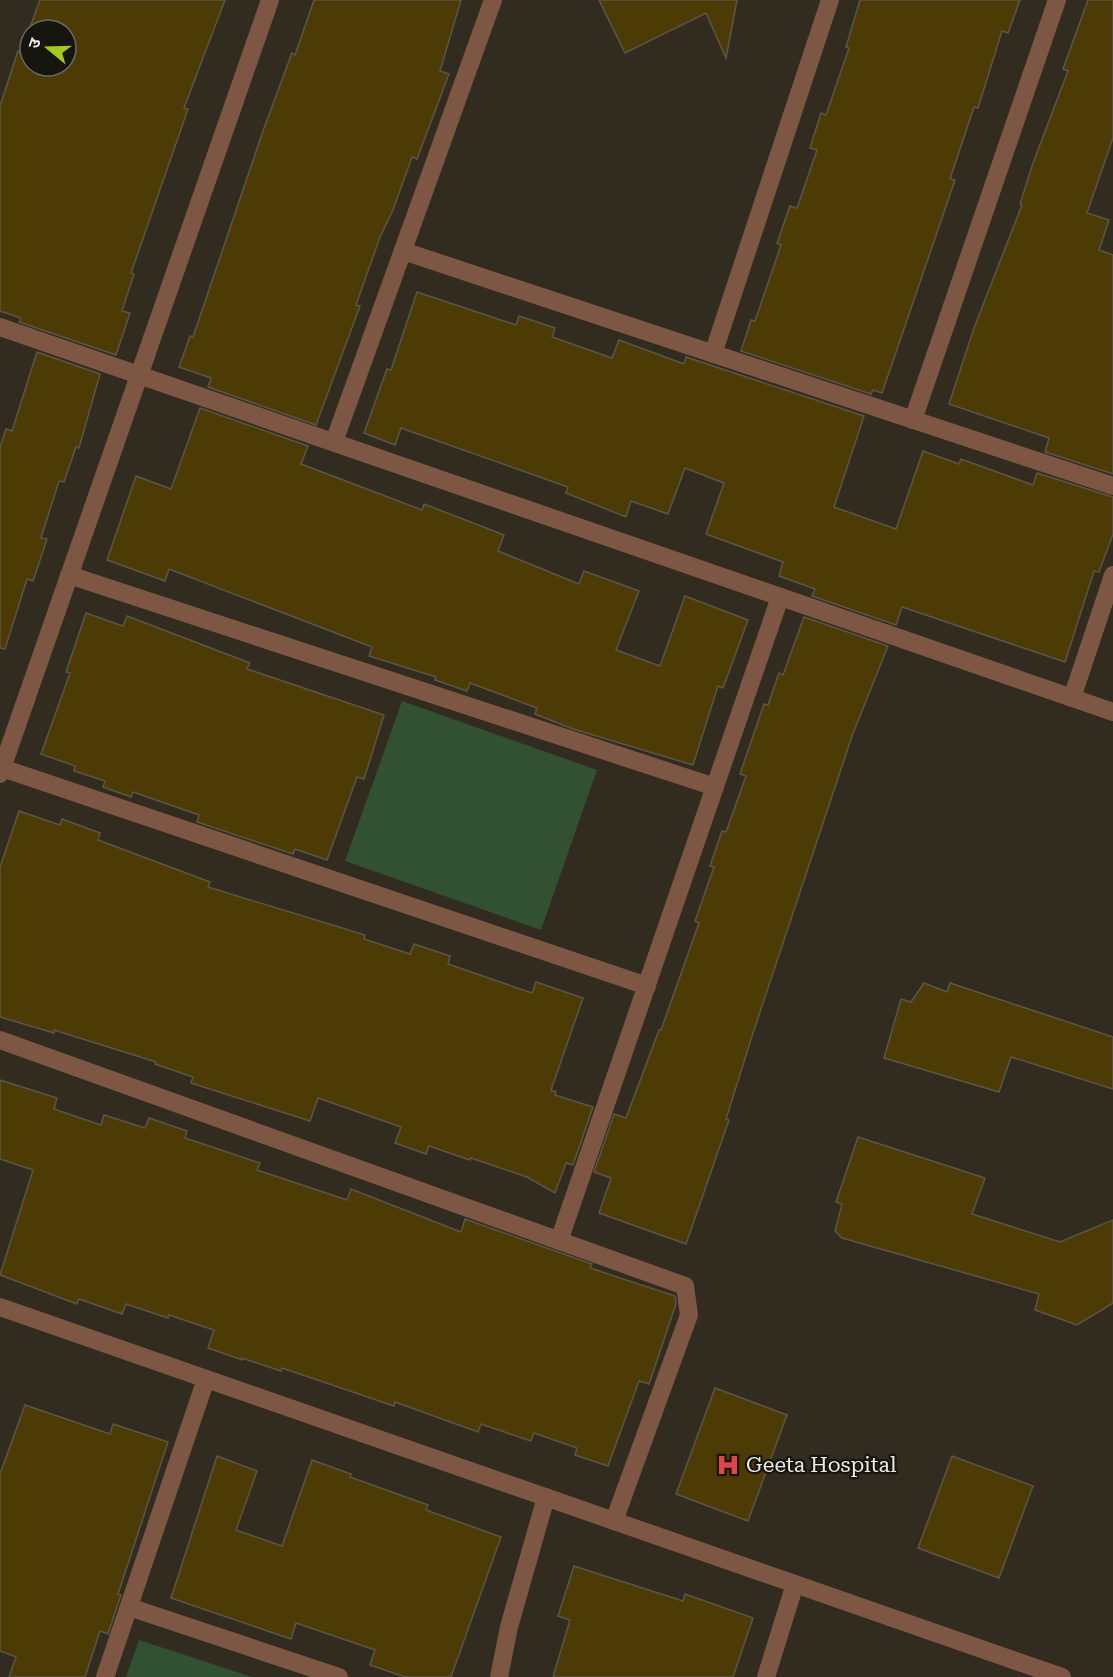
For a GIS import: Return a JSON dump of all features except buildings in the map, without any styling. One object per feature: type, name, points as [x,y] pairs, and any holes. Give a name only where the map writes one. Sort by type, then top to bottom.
[{"type":"street","points":[[270,0],[1,771],[646,986]]},
{"type":"street","points":[[334,442],[493,0]]},
{"type":"street","points":[[714,354],[830,0]]},
{"type":"street","points":[[914,420],[1057,0]]},
{"type":"street","points":[[403,251],[1113,486]]},
{"type":"street","points":[[0,327],[1113,712]]},
{"type":"street","points":[[69,574],[715,787]]},
{"type":"street","points":[[1072,698],[1113,575]]},
{"type":"street","points":[[559,1241],[780,597]]},
{"type":"street","points":[[0,1040],[685,1286],[689,1315],[614,1521]]},
{"type":"street","points":[[0,1307],[1062,1677]]},
{"type":"street","points":[[105,1677],[206,1379]]},
{"type":"street","points":[[499,1677],[509,1627],[546,1497]]},
{"type":"street","points":[[766,1677],[795,1584]]},
{"type":"street","points":[[129,1606],[312,1673],[339,1677]]},
{"type":"green space","points":[[402,701],[597,770],[541,930],[345,861]]},
{"type":"green space","points":[[139,1640],[252,1677],[126,1677]]},
{"type":"place","name":"Geeta Hospital","points":[[728,1465]]}]
